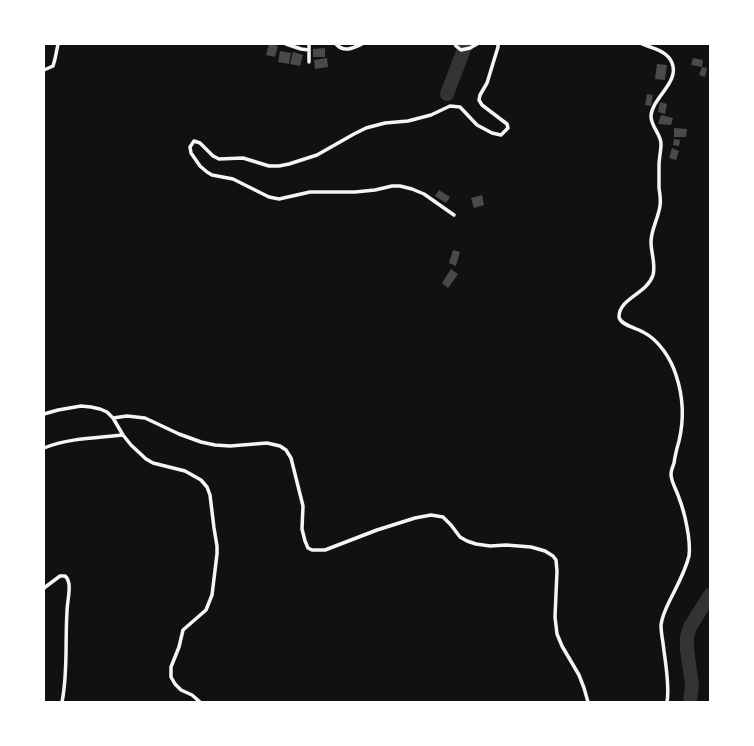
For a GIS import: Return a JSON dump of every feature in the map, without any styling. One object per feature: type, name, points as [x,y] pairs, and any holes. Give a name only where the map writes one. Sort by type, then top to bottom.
[{"type":"street","points":[[44,70],[53,66],[58,44]]},
{"type":"street","points":[[286,44],[309,50]]},
{"type":"street","points":[[309,44],[309,62]]},
{"type":"street","points":[[336,44],[339,48],[346,50],[362,44]]},
{"type":"street","points":[[455,44],[461,50],[470,48],[477,44]]},
{"type":"street","points":[[454,215],[424,194],[400,186],[355,192],[310,192],[279,199],[269,197],[256,192],[233,179],[212,175],[207,172],[200,166],[191,153],[190,147],[194,141],[200,143],[213,156],[219,159],[243,158],[269,166],[278,166],[317,155],[366,128],[385,123],[408,121],[431,115],[450,106],[460,107],[477,125],[492,133],[501,135],[508,128],[507,124],[482,105],[479,100],[480,95],[487,83],[498,44]]},
{"type":"street","points":[[642,44],[667,55],[673,63],[673,76],[652,110],[651,118],[660,138],[661,144],[659,162],[660,205],[658,218],[652,232],[651,242],[654,263],[653,274],[649,284],[642,291],[630,298],[621,309],[619,318],[620,321],[651,336],[662,349],[675,371],[681,396],[682,411],[680,435],[671,474],[682,506],[689,540],[689,554],[685,568],[664,612],[661,624],[667,676],[667,702]]},
{"type":"street","points":[[44,414],[81,406],[92,407],[108,412],[114,418],[122,435],[146,459],[153,463],[185,471],[201,480],[207,487],[210,495],[217,550],[212,595],[206,610],[183,630],[179,647],[171,667],[171,677],[175,684],[181,690],[192,695],[200,702]]},
{"type":"street","points":[[114,418],[127,416],[145,418],[179,434],[200,442],[215,445],[230,446],[267,443],[280,446],[286,450],[291,458],[303,506],[302,529],[308,548],[312,550],[325,550],[377,530],[415,518],[431,515],[443,517],[451,524],[460,537],[467,541],[490,546],[531,548],[545,551],[554,556],[557,571],[555,617],[557,634],[562,646],[579,675],[588,702]]},
{"type":"street","points":[[44,448],[81,439],[122,435]]},
{"type":"street","points":[[44,588],[60,576],[65,576],[69,585],[66,611],[64,693],[62,702]]},
{"type":"building","points":[[269,44],[278,46],[275,57],[266,55]]},
{"type":"building","points":[[325,48],[325,57],[313,57],[313,49]]},
{"type":"building","points":[[280,51],[291,53],[289,64],[278,62]]},
{"type":"building","points":[[293,52],[303,55],[300,66],[290,64]]},
{"type":"building","points":[[327,58],[328,67],[315,69],[314,60]]},
{"type":"building","points":[[693,58],[703,60],[702,67],[691,65]]},
{"type":"building","points":[[657,64],[667,65],[665,80],[655,79]]},
{"type":"building","points":[[702,67],[707,68],[705,77],[699,75]]},
{"type":"building","points":[[647,94],[653,95],[651,106],[645,105]]},
{"type":"building","points":[[660,102],[667,104],[665,114],[658,112]]},
{"type":"building","points":[[661,115],[673,118],[671,125],[658,124]]},
{"type":"building","points":[[674,128],[687,129],[686,137],[674,137]]},
{"type":"building","points":[[674,139],[680,140],[679,146],[673,145]]},
{"type":"building","points":[[672,148],[679,151],[676,160],[669,158]]},
{"type":"building","points":[[439,190],[450,197],[446,203],[435,196]]},
{"type":"building","points":[[482,195],[484,205],[474,208],[471,198]]},
{"type":"building","points":[[453,250],[460,252],[456,266],[449,263]]},
{"type":"building","points":[[451,269],[458,274],[448,288],[442,283]]},
{"type":"waterway","points":[[447,94],[466,44]]},
{"type":"waterway","points":[[690,702],[692,685],[687,649],[687,637],[690,627],[710,595]]}]
